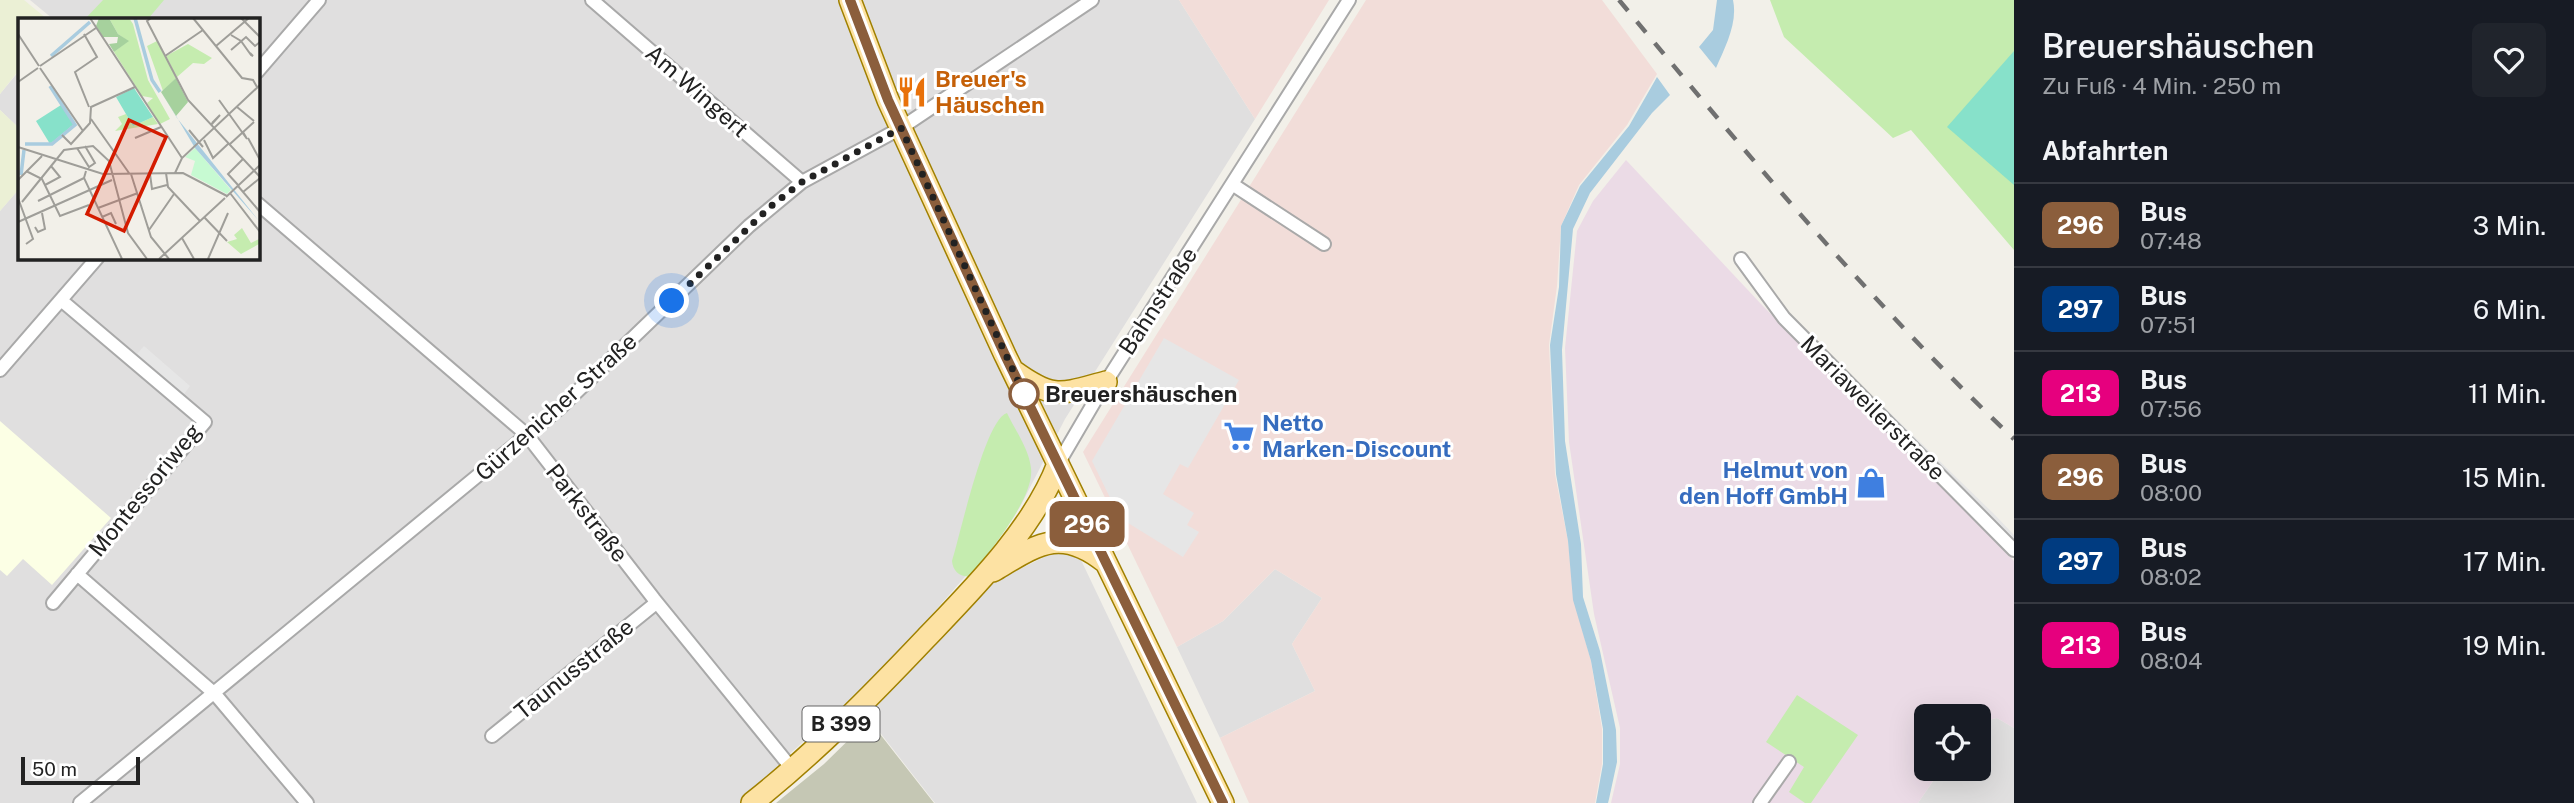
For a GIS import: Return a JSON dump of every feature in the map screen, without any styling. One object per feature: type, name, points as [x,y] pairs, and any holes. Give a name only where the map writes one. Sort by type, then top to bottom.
[{"type":"main road","points":[[850,0],[901,128],[1013,371],[1223,803]]},
{"type":"main road","points":[[1013,371],[1039,390],[1061,394],[1106,382]]},
{"type":"main road","name":"Bahnstraße","points":[[752,803],[793,770],[877,690],[982,577],[1041,500],[1058,464]]},
{"type":"main road","points":[[982,577],[1034,549],[1065,540],[1087,547],[1106,564]]},
{"type":"street","points":[[259,70],[319,0]]},
{"type":"street","name":"Am Wingert","points":[[592,0],[802,182]]},
{"type":"street","name":"Gürzenicher Straße","points":[[80,803],[527,435],[614,358],[764,213],[802,182],[901,128],[1092,0]]},
{"type":"street","name":"Bahnstraße","points":[[1058,464],[1106,382],[1349,0]]},
{"type":"street","points":[[1231,184],[1324,244]]},
{"type":"street","name":"Parkstraße","points":[[259,205],[527,435],[656,603],[793,770]]},
{"type":"street","points":[[0,370],[96,259]]},
{"type":"street","name":"Mariaweilerstraße","points":[[1741,259],[1784,318],[2014,550]]},
{"type":"street","name":"Montessoriweg","points":[[61,300],[205,422],[77,574]]},
{"type":"street","points":[[53,603],[77,574],[215,694],[307,803]]},
{"type":"street","name":"Taunusstraße","points":[[492,736],[656,603]]},
{"type":"street","points":[[1760,803],[1789,762]]},
{"type":"shaded area","points":[[0,0],[24,0],[46,18],[18,18],[18,71],[0,94]]},
{"type":"shaded area","points":[[30,0],[1179,0],[1255,119],[1065,419],[1020,507],[991,547],[868,684],[785,758],[528,433],[259,203],[259,18],[52,18]]},
{"type":"shaded area","points":[[1179,0],[1329,0],[1255,119]]},
{"type":"shaded area","points":[[1366,0],[1602,0],[1657,74],[1627,125],[1579,185],[1561,226],[1549,345],[1555,474],[1568,541],[1574,600],[1591,661],[1602,729],[1602,764],[1595,803],[1249,803],[1220,738],[1315,691],[1292,644],[1322,598],[1275,569],[1223,621],[1177,647],[1083,452]]},
{"type":"shaded area","points":[[18,72],[18,127],[0,110],[0,94]]},
{"type":"shaded area","points":[[0,110],[18,127],[18,190],[0,211]]},
{"type":"shaded area","points":[[1626,160],[1761,304],[2014,561],[2014,728],[1997,718],[1991,719],[1991,704],[1914,704],[1914,781],[1933,781],[1918,803],[1611,803],[1620,764],[1620,728],[1594,614],[1569,442],[1565,348],[1577,231],[1593,201]]},
{"type":"shaded area","points":[[18,190],[18,259],[259,259],[259,208],[526,436],[788,769],[745,803],[0,803],[0,211]]},
{"type":"shaded area","points":[[1164,338],[1239,380],[1188,468],[1180,464],[1163,494],[1194,513],[1187,525],[1199,532],[1183,557],[1120,518],[1092,461]]},
{"type":"shaded area","points":[[144,346],[190,386],[184,394],[137,354]]},
{"type":"shaded area","points":[[1867,395],[1884,407],[1995,515],[2014,535],[2014,543]]},
{"type":"shaded area","points":[[0,421],[111,518],[52,585],[23,559],[7,576],[0,570]]},
{"type":"shaded area","points":[[1068,550],[1081,560],[1197,803],[935,803],[864,712],[978,594],[993,582],[1055,552]]},
{"type":"shaded area","points":[[1275,569],[1322,598],[1292,644],[1315,691],[1220,738],[1177,647],[1223,621]]},
{"type":"shaded area","points":[[1997,718],[2014,728],[2014,803],[1918,803],[1933,781],[1991,781],[1991,719]]},
{"type":"shaded area","points":[[869,720],[934,803],[776,803],[824,764]]},
{"type":"green space","points":[[103,0],[164,0],[149,18],[86,18]]},
{"type":"green space","points":[[1770,0],[2014,0],[2014,250],[1911,130],[1893,138],[1784,37]]},
{"type":"green space","points":[[2014,51],[2014,185],[1947,127]]},
{"type":"green space","points":[[1007,413],[1028,454],[1030,480],[1019,509],[999,539],[971,576],[964,576],[956,571],[952,561],[982,456],[990,435]]},
{"type":"green space","points":[[1797,695],[1858,735],[1811,803],[1805,803],[1789,792],[1804,767],[1766,742]]},
{"type":"water","points":[[1717,0],[1733,0],[1734,17],[1730,35],[1716,68],[1699,47],[1713,30]]},
{"type":"water","points":[[1657,77],[1670,95],[1652,113],[1590,193],[1573,229],[1562,350],[1565,441],[1581,544],[1583,597],[1600,651],[1616,730],[1617,762],[1608,803],[1596,803],[1603,764],[1603,729],[1591,661],[1573,600],[1568,541],[1556,474],[1550,345],[1559,287],[1561,226],[1580,186],[1629,126]]},
{"type":"railway","points":[[1619,0],[1810,226],[1910,334],[2014,439]]},
{"type":"bus line","name":"296","points":[[850,0],[888,100],[1005,355],[1223,803]]},
{"type":"place","name":"Breuer's Häuschen","points":[[912,92]]},
{"type":"place","name":"Breuershäuschen","points":[[1024,394]]},
{"type":"place","name":"Netto Marken-Discount","points":[[1239,436]]},
{"type":"place","name":"Helmut von den Hoff GmbH","points":[[1871,483]]},
{"type":"route","points":[[672,301],[749,226],[802,182],[901,128],[1024,394]]}]
